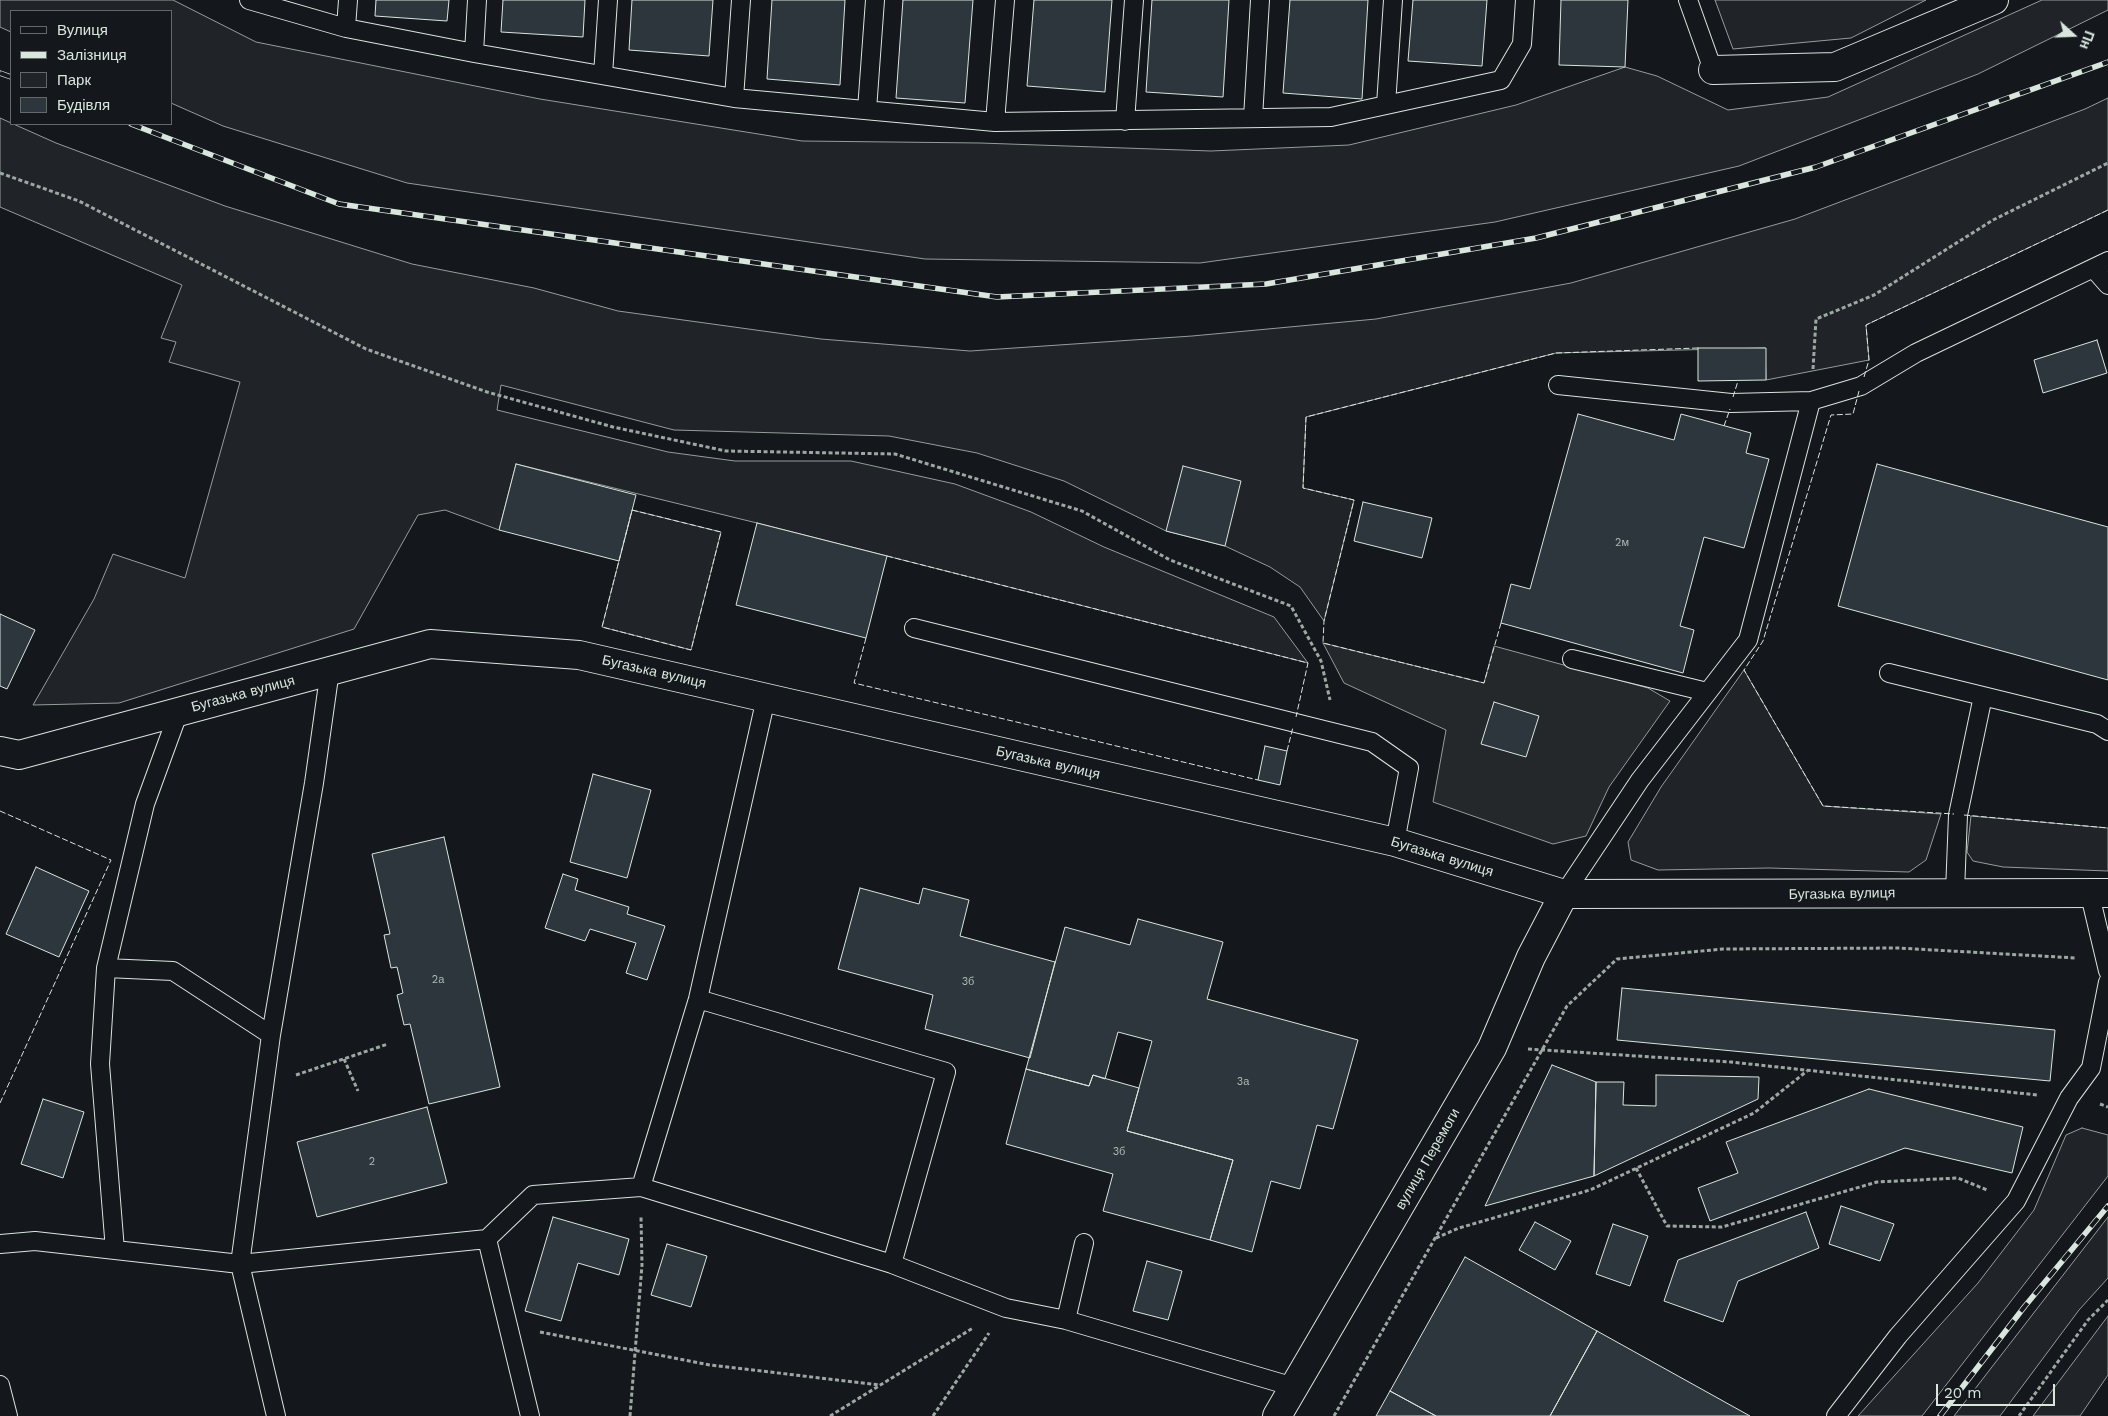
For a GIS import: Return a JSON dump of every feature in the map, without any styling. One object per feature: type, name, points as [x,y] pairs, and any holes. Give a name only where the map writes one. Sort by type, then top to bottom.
[{"type":"street","points":[[1713,70],[1836,67],[1994,0]]},
{"type":"street","name":"Бугазька вулиця","points":[[0,751],[19,755],[430,644],[579,655],[1395,842],[1564,894],[2098,892]]},
{"type":"street","name":"вулиця Перемоги","points":[[1277,1416],[1492,1048],[1531,956],[1564,894]]},
{"type":"lane","points":[[249,0],[346,28],[474,53],[734,98],[996,122],[1331,117],[1502,80],[1522,44],[1525,0]]},
{"type":"lane","points":[[346,28],[348,0]]},
{"type":"lane","points":[[474,53],[477,0]]},
{"type":"lane","points":[[603,75],[608,0]]},
{"type":"lane","points":[[734,98],[741,0]]},
{"type":"lane","points":[[867,110],[875,0]]},
{"type":"lane","points":[[996,122],[1005,0]]},
{"type":"lane","points":[[1126,120],[1134,0]]},
{"type":"lane","points":[[1253,118],[1260,0]]},
{"type":"lane","points":[[1386,105],[1393,0]]},
{"type":"lane","points":[[1688,0],[1713,70]]},
{"type":"lane","points":[[1558,385],[1731,403],[1811,401],[1861,386],[1916,353],[2101,265],[2108,285]]},
{"type":"lane","points":[[1564,894],[1640,780],[1748,640],[1811,401]]},
{"type":"lane","points":[[914,628],[1372,742],[1409,768],[1395,842]]},
{"type":"lane","points":[[1572,658],[1707,692]]},
{"type":"lane","points":[[276,1416],[240,1264],[271,1035],[314,783],[330,670]]},
{"type":"lane","points":[[1889,673],[2097,724],[2108,731]]},
{"type":"lane","points":[[1955,892],[1958,815],[1983,696]]},
{"type":"lane","points":[[640,1187],[698,1000],[766,698]]},
{"type":"lane","points":[[115,1250],[100,1064],[106,968],[145,804],[179,711]]},
{"type":"lane","points":[[2098,892],[2106,965]]},
{"type":"lane","points":[[106,968],[173,970],[271,1035]]},
{"type":"lane","points":[[1836,1416],[1898,1336],[2016,1201],[2069,1098],[2092,1068],[2108,982]]},
{"type":"lane","points":[[698,1000],[946,1072],[892,1264]]},
{"type":"lane","points":[[0,1244],[35,1241],[240,1264],[487,1240],[533,1195],[640,1187],[892,1264],[1006,1308],[1066,1320],[1294,1387]]},
{"type":"lane","points":[[487,1240],[530,1416]]},
{"type":"lane","points":[[1066,1320],[1084,1243]]},
{"type":"lane","points":[[0,1386],[8,1416]]},
{"type":"path","points":[[1811,401],[1816,319],[1874,295],[1993,220],[2108,163]]},
{"type":"path","points":[[0,172],[79,201],[366,349],[487,392],[613,427],[726,451],[895,454],[1082,511],[1170,560],[1291,606],[1321,661],[1338,733]]},
{"type":"path","points":[[1334,1416],[1567,1006],[1617,959],[1723,949],[1859,948],[2106,965]]},
{"type":"path","points":[[264,1086],[388,1044]]},
{"type":"path","points":[[1492,1048],[1730,1062],[2088,1100],[2108,1107]]},
{"type":"path","points":[[344,1059],[358,1091]]},
{"type":"path","points":[[1435,1238],[1459,1228],[1590,1190],[1754,1113],[1807,1070]]},
{"type":"path","points":[[1636,1168],[1667,1226],[1722,1227],[1877,1182],[1958,1178],[2016,1201]]},
{"type":"path","points":[[630,1416],[642,1265],[640,1187]]},
{"type":"path","points":[[2019,1416],[2088,1320],[2108,1300]]},
{"type":"path","points":[[830,1416],[1006,1308]]},
{"type":"path","points":[[933,1416],[1006,1308]]},
{"type":"path","points":[[508,1326],[710,1365],[880,1385]]},
{"type":"green space","points":[[0,0],[173,0],[256,42],[540,99],[802,141],[980,143],[1211,151],[1349,145],[1516,105],[1625,67],[1657,76],[1728,110],[1828,97],[2042,0],[2108,0],[2108,10],[1978,74],[1739,166],[1495,222],[1200,263],[925,259],[407,183],[223,126],[172,103],[172,10],[10,10],[10,32],[0,27]]},
{"type":"green space","points":[[1715,0],[1926,0],[1851,38],[1733,49]]},
{"type":"green space","points":[[2108,98],[2108,210],[1866,325],[1869,360],[1766,380],[1765,348],[1556,353],[1306,417],[1303,488],[1354,500],[1324,621],[1300,587],[1270,567],[1225,546],[1166,531],[1064,481],[977,453],[889,436],[674,430],[501,385],[497,410],[668,452],[735,461],[851,461],[955,484],[1031,512],[1104,547],[1274,617],[1308,663],[757,523],[516,464],[499,530],[445,510],[418,515],[354,629],[119,703],[33,705],[94,599],[113,554],[185,578],[240,382],[169,362],[176,342],[161,338],[182,285],[0,207],[0,118],[10,122],[10,125],[16,125],[56,143],[225,206],[412,264],[534,288],[618,311],[821,339],[970,351],[1192,336],[1376,319],[1571,283],[1795,219],[2085,109]]},
{"type":"green space","points":[[632,510],[721,532],[691,650],[602,627]]},
{"type":"green space","points":[[1744,670],[1823,806],[1941,814],[1926,860],[1909,872],[1769,868],[1658,870],[1631,860],[1628,842],[1661,787]]},
{"type":"green space","points":[[1971,816],[2108,828],[2108,871],[2003,867],[1973,861],[1967,852]]},
{"type":"green space","points":[[2082,1128],[2108,1135],[2108,1176],[1922,1416],[1858,1416],[1978,1283],[2034,1210],[2066,1135]]},
{"type":"green space","points":[[2108,1217],[2108,1278],[2079,1310],[2000,1416],[1954,1416]]},
{"type":"green space","points":[[2108,1316],[2108,1375],[2080,1416],[2033,1416]]},
{"type":"shaded area","points":[[1323,643],[1484,683],[1494,646],[1648,688],[1670,701],[1609,787],[1586,836],[1553,844],[1433,802],[1446,730],[1344,683]]},
{"type":"building","points":[[376,0],[449,0],[447,21],[375,16]]},
{"type":"building","points":[[503,0],[585,0],[583,37],[501,32]]},
{"type":"building","points":[[632,0],[713,0],[709,56],[629,50]]},
{"type":"building","points":[[772,0],[845,0],[840,85],[767,79]]},
{"type":"building","points":[[903,0],[973,0],[965,103],[896,98]]},
{"type":"building","points":[[1034,0],[1112,0],[1105,92],[1027,86]]},
{"type":"building","points":[[1152,0],[1229,0],[1223,97],[1146,92]]},
{"type":"building","points":[[1290,0],[1368,0],[1362,99],[1283,93]]},
{"type":"building","points":[[1413,0],[1487,0],[1482,66],[1408,61]]},
{"type":"building","points":[[1561,0],[1628,0],[1625,67],[1559,65]]},
{"type":"building","points":[[2097,340],[2107,373],[2043,393],[2034,360]]},
{"type":"building","points":[[1698,348],[1766,348],[1766,380],[1698,381]]},
{"type":"building","points":[[1578,414],[1674,440],[1681,414],[1751,433],[1746,453],[1769,459],[1744,548],[1704,537],[1680,626],[1694,630],[1683,673],[1501,623],[1511,584],[1530,589]]},
{"type":"building","points":[[516,464],[636,495],[619,561],[499,530]]},
{"type":"building","points":[[1877,464],[2108,527],[2108,680],[1838,606]]},
{"type":"building","points":[[1183,466],[1241,481],[1225,546],[1166,531]]},
{"type":"building","points":[[1363,502],[1432,518],[1422,558],[1354,541]]},
{"type":"building","points":[[757,523],[887,556],[866,638],[736,605]]},
{"type":"building","points":[[0,614],[35,630],[7,689],[0,686]]},
{"type":"building","points":[[1494,702],[1539,716],[1526,757],[1481,744]]},
{"type":"building","points":[[1265,746],[1287,751],[1280,785],[1258,780]]},
{"type":"building","points":[[593,774],[651,790],[627,878],[570,862]]},
{"type":"building","points":[[444,837],[500,1087],[429,1104],[410,1024],[404,1025],[397,995],[403,993],[397,967],[391,968],[384,935],[390,934],[372,854]]},
{"type":"building","points":[[36,867],[89,891],[59,957],[6,934]]},
{"type":"building","points":[[563,874],[578,879],[575,890],[629,907],[627,914],[665,926],[647,980],[626,973],[636,943],[590,929],[585,941],[545,928]]},
{"type":"building","points":[[860,888],[919,904],[923,888],[969,900],[960,936],[1055,962],[1030,1058],[925,1029],[933,995],[838,969]]},
{"type":"building","points":[[1138,919],[1223,942],[1207,999],[1358,1040],[1333,1129],[1317,1125],[1300,1189],[1271,1181],[1252,1252],[1210,1240],[1233,1160],[1127,1131],[1152,1041],[1118,1032],[1105,1079],[1093,1075],[1089,1086],[1026,1069],[1065,927],[1130,945]]},
{"type":"building","points":[[1622,988],[2055,1030],[2050,1081],[1617,1040]]},
{"type":"building","points":[[1552,1065],[1596,1082],[1594,1176],[1485,1206]]},
{"type":"building","points":[[1026,1069],[1089,1086],[1093,1075],[1139,1088],[1127,1131],[1233,1160],[1210,1240],[1103,1211],[1113,1174],[1006,1144]]},
{"type":"building","points":[[1656,1075],[1759,1077],[1758,1099],[1594,1176],[1596,1082],[1624,1082],[1623,1105],[1656,1106]]},
{"type":"building","points":[[1869,1089],[2023,1127],[2012,1173],[1905,1148],[1710,1221],[1698,1188],[1738,1173],[1726,1142]]},
{"type":"building","points":[[43,1099],[84,1112],[63,1178],[21,1164]]},
{"type":"building","points":[[427,1107],[447,1183],[317,1217],[297,1142]]},
{"type":"building","points":[[1841,1206],[1894,1224],[1880,1261],[1829,1244]]},
{"type":"building","points":[[1806,1212],[1819,1248],[1738,1281],[1723,1322],[1664,1301],[1678,1260]]},
{"type":"building","points":[[553,1217],[629,1239],[619,1275],[578,1263],[561,1321],[525,1311]]},
{"type":"building","points":[[1535,1222],[1571,1241],[1555,1270],[1519,1250]]},
{"type":"building","points":[[1613,1224],[1648,1236],[1630,1286],[1596,1274]]},
{"type":"building","points":[[667,1244],[707,1256],[691,1307],[651,1295]]},
{"type":"building","points":[[1465,1257],[1597,1331],[1550,1416],[1436,1416],[1390,1391]]},
{"type":"building","points":[[1147,1261],[1182,1271],[1168,1320],[1133,1311]]},
{"type":"building","points":[[1597,1331],[1750,1416],[1550,1416]]},
{"type":"building","points":[[1390,1391],[1436,1416],[1376,1416]]},
{"type":"railway","points":[[134,125],[339,204],[997,297],[1266,284],[1536,238],[1816,167],[2108,62]]},
{"type":"railway","points":[[0,73],[10,77]]},
{"type":"railway","points":[[1940,1416],[2025,1306],[2108,1206]]},
{"type":"fence","points":[[1864,377],[1869,360],[1866,325],[2108,210]]},
{"type":"fence","points":[[1501,623],[1484,683],[1323,643],[1324,621],[1354,500],[1303,488],[1306,417],[1556,353],[1698,348]]},
{"type":"fence","points":[[1733,397],[1738,381]]},
{"type":"fence","points":[[1859,391],[1853,414],[1831,415],[1763,641],[1744,670],[1823,806],[1954,814]]},
{"type":"fence","points":[[1724,426],[1730,409]]},
{"type":"fence","points":[[632,510],[721,532],[691,650],[602,627],[632,510]]},
{"type":"fence","points":[[887,556],[1308,663],[1296,717]]},
{"type":"fence","points":[[866,638],[854,683],[1258,780]]},
{"type":"fence","points":[[1287,751],[1293,727]]},
{"type":"fence","points":[[0,811],[111,860],[0,1103]]},
{"type":"fence","points":[[1964,815],[2108,828]]}]
